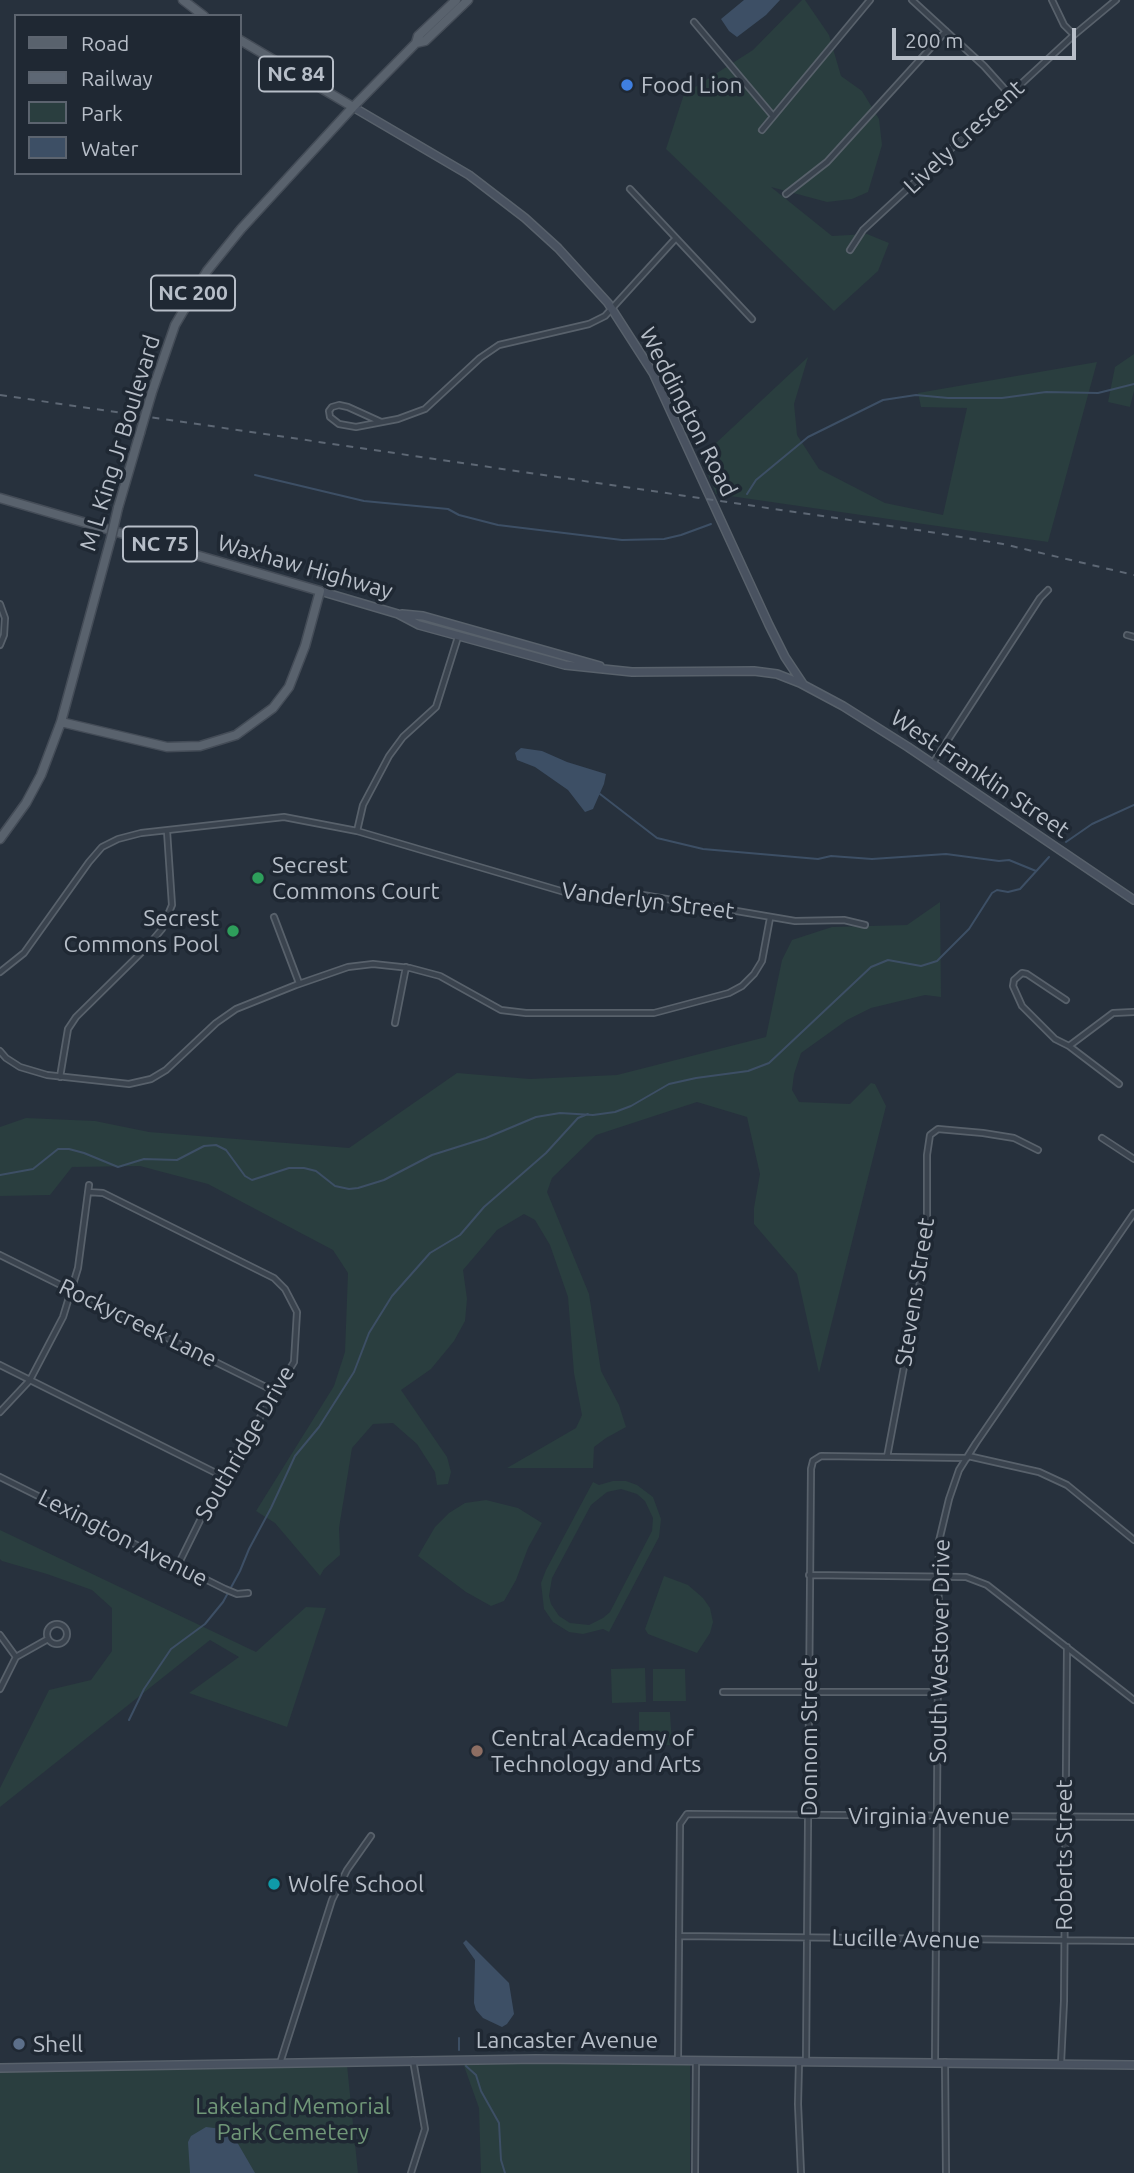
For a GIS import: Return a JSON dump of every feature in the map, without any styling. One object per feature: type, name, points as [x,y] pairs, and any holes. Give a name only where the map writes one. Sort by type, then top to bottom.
[{"type":"main road","points":[[183,0],[201,14]]},
{"type":"main road","name":"M L King Jr Boulevard","points":[[0,839],[26,803],[41,775],[61,722],[118,508],[152,392],[176,325],[207,271],[241,229],[416,43],[418,36],[456,0]]},
{"type":"main road","name":"M L King Jr Boulevard","points":[[416,43],[425,41],[468,0]]},
{"type":"main road","name":"Weddington Road","points":[[242,41],[469,175],[525,218],[575,265],[612,308],[653,373],[769,625],[785,657],[803,684]]},
{"type":"main road","name":"Waxhaw Highway","points":[[0,498],[398,614],[419,625],[565,665],[632,672],[754,671],[777,674],[803,684]]},
{"type":"main road","points":[[61,722],[167,747],[200,746],[236,735],[273,708],[289,687],[305,646],[320,591]]},
{"type":"main road","name":"Waxhaw Highway","points":[[398,614],[423,616],[608,669]]},
{"type":"main road","points":[[458,636],[461,633],[489,634]]},
{"type":"main road","name":"West Franklin Street","points":[[803,684],[933,763],[1134,900]]},
{"type":"main road","name":"Lancaster Avenue","points":[[0,2068],[413,2060],[678,2059],[1134,2065]]},
{"type":"street","points":[[762,130],[870,0]]},
{"type":"street","points":[[912,0],[984,66],[1010,94]]},
{"type":"street","points":[[1052,0],[1064,24],[1074,35]]},
{"type":"street","name":"Lively Crescent","points":[[850,250],[863,230],[1074,35],[1116,0]]},
{"type":"street","points":[[694,22],[773,116]]},
{"type":"street","points":[[786,194],[827,162],[946,31]]},
{"type":"street","points":[[630,189],[752,319]]},
{"type":"street","points":[[381,422],[339,405],[329,411],[334,421],[348,428],[398,419],[425,409],[480,358],[499,345],[589,324],[606,316],[676,238]]},
{"type":"street","points":[[933,763],[1040,598],[1048,590]]},
{"type":"street","points":[[0,604],[5,618],[4,635],[0,645]]},
{"type":"street","points":[[1128,635],[1134,637]]},
{"type":"street","points":[[357,831],[370,787],[389,756],[402,737],[436,707],[458,636]]},
{"type":"street","name":"Vanderlyn Street","points":[[0,972],[24,953],[89,862],[102,848],[118,839],[141,833],[285,817],[357,831],[594,899],[643,895],[770,918],[795,921],[844,920],[865,925]]},
{"type":"street","points":[[60,1077],[68,1030],[76,1017],[162,929],[172,905],[167,831]]},
{"type":"street","points":[[274,917],[299,984]]},
{"type":"street","points":[[0,1051],[20,1067],[60,1077],[129,1084],[151,1079],[166,1070],[216,1023],[236,1009],[348,967],[373,964],[406,967],[440,976],[501,1010],[526,1013],[654,1013],[729,993],[742,986],[762,961],[770,918]]},
{"type":"street","points":[[395,1023],[406,967]]},
{"type":"street","points":[[1066,1000],[1027,974],[1014,980],[1013,986],[1022,1006],[1055,1039],[1069,1046],[1119,1084]]},
{"type":"street","points":[[1069,1046],[1113,1013],[1134,1012]]},
{"type":"street","name":"Stevens Street","points":[[887,1457],[923,1266],[930,1136],[938,1129],[1014,1138],[1038,1150]]},
{"type":"street","points":[[1102,1138],[1134,1159]]},
{"type":"street","points":[[0,1412],[30,1380],[63,1317],[78,1268],[89,1185]]},
{"type":"street","name":"Southridge Drive","points":[[88,1192],[103,1193],[274,1278],[285,1289],[297,1312],[294,1362],[224,1477],[178,1566]]},
{"type":"street","name":"South Westover Drive","points":[[935,2062],[939,1541],[953,1486],[967,1457],[1134,1213]]},
{"type":"street","name":"Rockycreek Lane","points":[[0,1255],[276,1392]]},
{"type":"street","points":[[0,1365],[224,1477]]},
{"type":"street","name":"Donnom Street","points":[[801,2173],[797,2104],[802,2061],[807,1938],[810,1480],[813,1461],[821,1456],[887,1457]]},
{"type":"street","points":[[887,1457],[967,1457],[1039,1472],[1067,1485],[1134,1540]]},
{"type":"street","name":"Lexington Avenue","points":[[0,1477],[225,1589],[237,1594],[248,1593]]},
{"type":"street","points":[[809,1575],[966,1577],[987,1585],[1134,1700]]},
{"type":"street","points":[[58,1625],[66,1630],[67,1636],[63,1642],[54,1643],[48,1639],[48,1630],[52,1626],[58,1625]]},
{"type":"street","points":[[0,1635],[16,1657]]},
{"type":"street","points":[[0,1689],[16,1657],[48,1639]]},
{"type":"street","name":"Roberts Street","points":[[1060,2063],[1064,2001],[1067,1647]]},
{"type":"street","points":[[723,1692],[938,1692]]},
{"type":"street","name":"Virginia Avenue","points":[[679,1936],[680,1824],[687,1814],[1134,1817]]},
{"type":"street","points":[[280,2063],[332,1900],[347,1870],[372,1836]]},
{"type":"street","points":[[678,2059],[679,1936]]},
{"type":"street","name":"Lucille Avenue","points":[[679,1936],[1134,1941]]},
{"type":"street","points":[[411,2173],[425,2129],[413,2060]]},
{"type":"street","points":[[695,2173],[696,2060]]},
{"type":"street","points":[[945,2062],[946,2173]]},
{"type":"green space","points":[[805,0],[829,35],[841,76],[862,91],[879,119],[882,145],[868,192],[852,199],[827,202],[771,187],[832,236],[867,234],[889,243],[878,271],[834,311],[666,149],[684,94],[753,50]]},
{"type":"green space","points":[[1134,354],[1134,391],[1130,407],[1108,402],[1115,367]]},
{"type":"green space","points":[[808,357],[794,404],[797,435],[819,469],[885,503],[943,515],[967,408],[921,407],[918,393],[1097,362],[1048,542],[716,494],[701,457]]},
{"type":"green space","points":[[940,902],[941,997],[925,995],[871,1008],[847,1020],[801,1053],[794,1074],[792,1090],[799,1102],[850,1104],[871,1083],[875,1084],[886,1106],[819,1373],[797,1274],[754,1224],[760,1174],[747,1117],[697,1102],[596,1135],[552,1178],[547,1192],[589,1294],[601,1371],[619,1405],[626,1427],[594,1447],[593,1468],[507,1468],[576,1428],[582,1415],[574,1373],[568,1297],[550,1245],[535,1220],[524,1214],[497,1230],[463,1270],[467,1299],[465,1321],[454,1341],[431,1369],[401,1390],[447,1457],[451,1472],[448,1484],[437,1485],[435,1472],[417,1444],[393,1423],[373,1424],[352,1448],[339,1528],[340,1555],[320,1576],[275,1523],[256,1511],[334,1386],[345,1352],[348,1273],[333,1250],[208,1184],[140,1166],[72,1167],[50,1195],[0,1196],[0,1127],[26,1118],[95,1121],[149,1132],[349,1148],[457,1073],[530,1079],[617,1075],[766,1037],[782,960],[792,940],[832,927],[907,925]]},
{"type":"green space","points":[[626,1481],[637,1485],[653,1497],[661,1519],[659,1537],[609,1632],[603,1629],[583,1634],[569,1632],[553,1622],[544,1609],[541,1583],[593,1482],[599,1485]],"holes":[[[621,1489],[637,1494],[645,1501],[653,1518],[652,1531],[610,1612],[589,1625],[570,1623],[559,1616],[551,1604],[549,1596],[552,1578],[591,1505],[607,1492]]]},
{"type":"green space","points":[[486,1500],[518,1508],[542,1523],[504,1601],[491,1606],[466,1592],[418,1556],[435,1527],[449,1513],[465,1503]]},
{"type":"green space","points":[[0,1530],[256,1652],[306,1607],[326,1608],[287,1727],[189,1693],[239,1657],[210,1640],[0,1807],[0,1788],[49,1690],[91,1680],[112,1651],[112,1608],[92,1590],[2,1561]]},
{"type":"green space","points":[[664,1576],[688,1585],[710,1608],[713,1622],[710,1633],[697,1653],[648,1634],[645,1629]]},
{"type":"green space","points":[[645,1668],[646,1702],[612,1703],[611,1669]]},
{"type":"green space","points":[[653,1669],[685,1669],[686,1701],[653,1701]]},
{"type":"green space","points":[[639,1712],[670,1712],[672,1745],[639,1746]]},
{"type":"green space","points":[[463,2063],[690,2065],[690,2173],[481,2173],[479,2108]]},
{"type":"green space","name":"Lakeland Memorial Park Cemetery","points":[[347,2065],[358,2173],[0,2173],[0,2070]]},
{"type":"water","points":[[744,0],[780,0],[766,15],[737,37],[721,19]]},
{"type":"water","points":[[521,748],[542,751],[606,774],[593,809],[585,812],[568,790],[535,767],[517,760],[515,753]]},
{"type":"water","points":[[466,1940],[509,1983],[514,2014],[502,2027],[483,2018],[476,2010],[475,1960],[463,1943]]},
{"type":"water","points":[[206,2127],[230,2130],[255,2173],[190,2173],[188,2142],[191,2136]]},
{"type":"waterway","points":[[747,494],[756,480],[808,437],[883,400],[916,395],[1002,398],[1046,392],[1098,393],[1134,384]]},
{"type":"waterway","points":[[255,475],[364,501],[448,509],[459,515],[498,525],[622,540],[664,539],[711,524]]},
{"type":"waterway","points":[[600,794],[657,838],[703,849],[818,859],[831,856],[872,859],[946,854],[1009,860],[1036,871]]},
{"type":"waterway","points":[[1066,842],[1092,824],[1134,805]]},
{"type":"waterway","points":[[0,1175],[33,1169],[58,1149],[84,1153],[118,1167],[144,1159],[177,1160],[204,1146],[216,1145],[226,1150],[245,1176],[252,1180],[289,1168],[304,1168],[316,1171],[335,1186],[349,1189],[384,1180],[432,1155],[486,1138],[536,1117],[560,1113],[593,1115],[615,1112],[669,1084],[748,1071],[769,1063],[871,967],[888,960],[921,966],[937,961],[969,929],[992,893],[997,890],[1008,892],[1020,889],[1049,857]]},
{"type":"waterway","points":[[129,1720],[144,1689],[171,1649],[205,1624],[223,1602],[295,1456],[319,1427],[354,1372],[369,1333],[392,1296],[430,1253],[460,1235],[484,1207],[546,1153],[578,1118],[588,1114]]},
{"type":"waterway","points":[[459,2038],[459,2050]]},
{"type":"waterway","points":[[466,2066],[476,2075],[481,2091],[499,2123],[501,2160],[505,2173]]},
{"type":"railway","points":[[0,395],[924,531],[1003,544],[1134,575]]},
{"type":"place","name":"Food Lion","points":[[627,85]]},
{"type":"place","name":"Secrest Commons Court","points":[[258,878]]},
{"type":"place","name":"Secrest Commons Pool","points":[[233,931]]},
{"type":"place","name":"Central Academy of Technology and Arts","points":[[477,1751]]},
{"type":"place","name":"Wolfe School","points":[[274,1884]]},
{"type":"place","name":"Shell","points":[[19,2044]]}]
